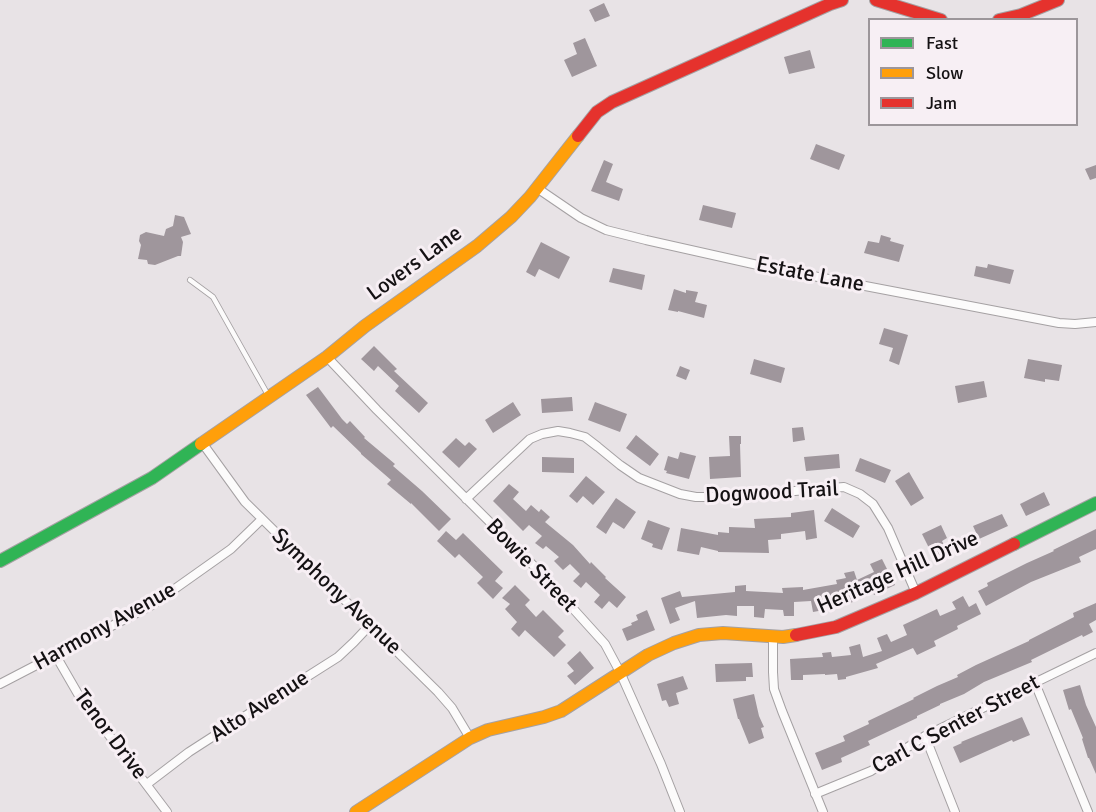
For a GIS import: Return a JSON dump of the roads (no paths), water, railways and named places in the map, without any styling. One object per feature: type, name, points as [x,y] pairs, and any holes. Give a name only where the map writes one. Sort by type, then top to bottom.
[{"type":"street","name":"Lovers Lane","points":[[0,561],[152,478],[327,357],[365,326],[444,270],[512,217],[597,112],[612,102],[842,0]]},
{"type":"street","points":[[876,0],[934,18]]},
{"type":"street","points":[[1008,18],[1058,0]]},
{"type":"street","name":"Estate Lane","points":[[537,188],[581,218],[606,230],[646,240],[771,268],[1059,323],[1096,322]]},
{"type":"street","name":"Bowie Street","points":[[327,357],[564,598],[605,644],[621,672],[680,812]]},
{"type":"street","name":"Dogwood Trail","points":[[466,499],[530,439],[558,431],[585,437],[639,478],[680,494],[696,497],[721,496],[844,487],[860,494],[873,504],[888,528],[916,592]]},
{"type":"street","name":"Symphony Avenue","points":[[202,444],[240,496],[446,701],[470,738]]},
{"type":"street","name":"Heritage Hill Drive","points":[[356,812],[470,738],[488,730],[561,711],[648,655],[665,647],[699,635],[723,633],[773,637],[792,636],[836,627],[916,592],[1096,503]]},
{"type":"street","name":"Harmony Avenue","points":[[0,684],[138,613],[169,594],[231,549],[262,519]]},
{"type":"street","name":"Alto Avenue","points":[[147,784],[204,742],[338,657],[370,625]]},
{"type":"street","points":[[773,637],[774,689],[823,812]]},
{"type":"street","name":"Carl C Senter Street","points":[[815,794],[871,771],[925,736],[1096,653]]},
{"type":"street","name":"Tenor Drive","points":[[56,656],[78,694],[167,812]]},
{"type":"street","points":[[1035,683],[1088,812]]},
{"type":"street","points":[[925,736],[955,812]]},
{"type":"lane","points":[[190,280],[213,297],[269,397]]}]
